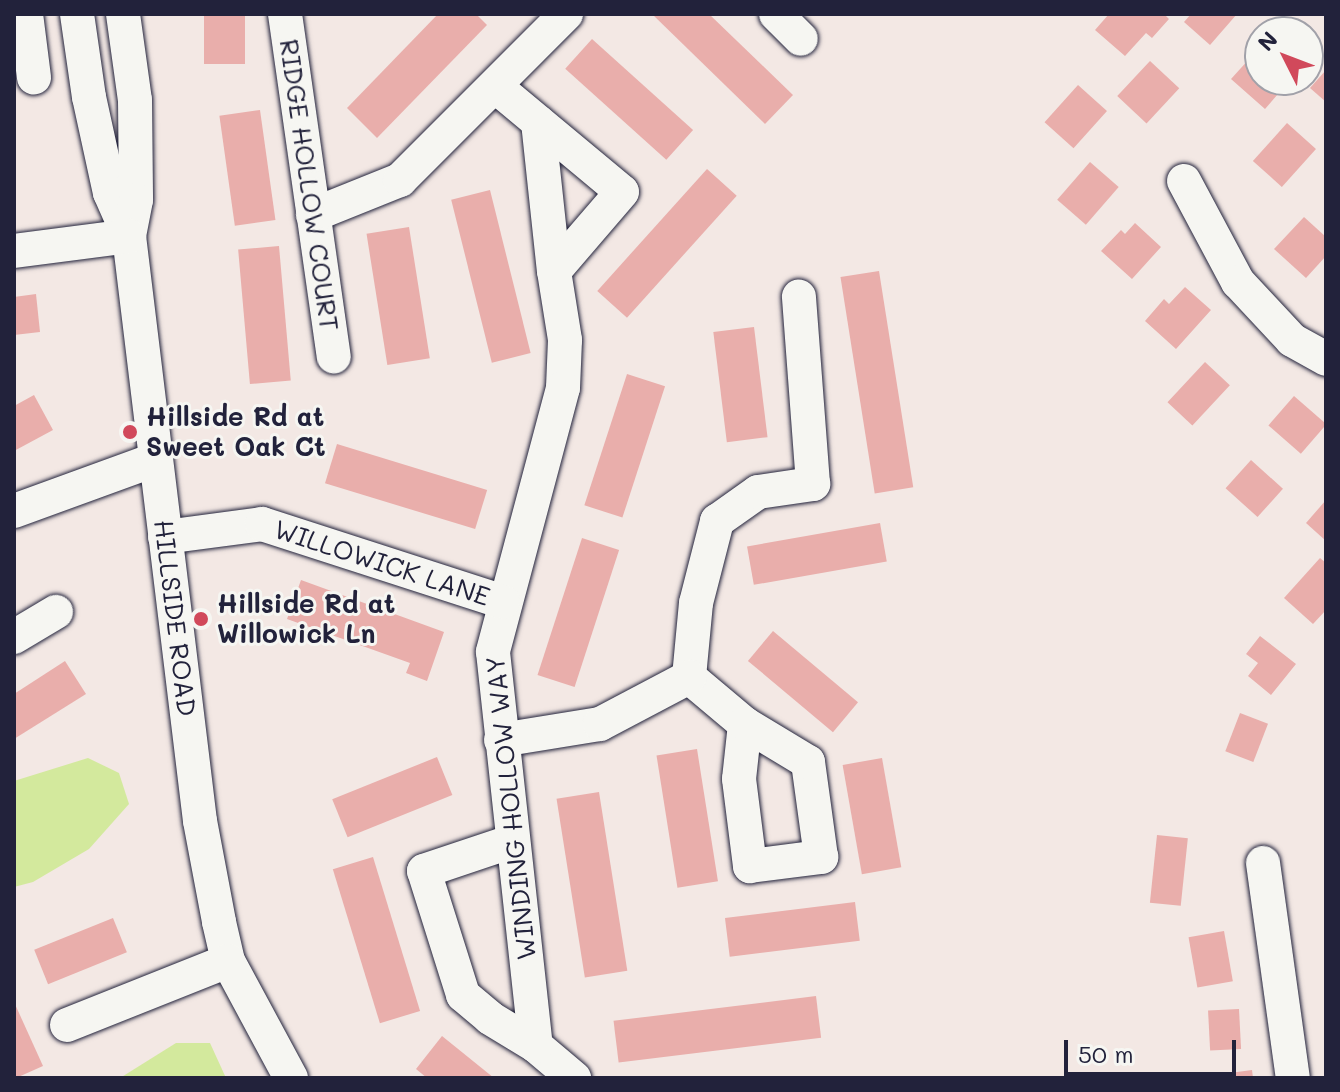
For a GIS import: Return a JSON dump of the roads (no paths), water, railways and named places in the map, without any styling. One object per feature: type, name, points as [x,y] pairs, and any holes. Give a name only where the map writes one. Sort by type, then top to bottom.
[{"type":"street","points":[[26,14],[34,77]]},
{"type":"street","name":"HILLSIDE ROAD","points":[[77,14],[89,97],[110,193],[129,236]]},
{"type":"street","name":"HILLSIDE ROAD","points":[[123,14],[135,100],[136,200],[129,236],[200,821],[228,961],[291,1078]]},
{"type":"street","name":"RIDGE HOLLOW COURT","points":[[285,14],[334,357]]},
{"type":"street","points":[[313,215],[400,180],[566,14]]},
{"type":"street","points":[[776,14],[801,39]]},
{"type":"street","points":[[495,86],[622,192],[554,271]]},
{"type":"street","name":"WINDING HOLLOW WAY","points":[[536,1046],[493,652],[503,602],[563,388],[565,340],[554,271],[538,122]]},
{"type":"street","points":[[1184,181],[1238,282],[1292,340],[1326,359]]},
{"type":"street","points":[[14,251],[129,236]]},
{"type":"street","points":[[689,677],[696,603],[717,521],[758,492],[813,484],[799,297]]},
{"type":"street","points":[[14,511],[154,460]]},
{"type":"street","name":"WILLOWICK LANE","points":[[165,537],[262,524],[503,602]]},
{"type":"street","points":[[14,637],[56,612]]},
{"type":"street","points":[[689,677],[745,724]]},
{"type":"street","points":[[501,740],[600,724],[689,677]]},
{"type":"street","points":[[513,841],[424,871],[463,995],[490,1018],[536,1046],[574,1078]]},
{"type":"street","points":[[1263,863],[1293,1078]]},
{"type":"street","points":[[67,1025],[228,961]]},
{"type":"place","name":"Hillside Rd at Sweet Oak Ct","points":[[130,432]]},
{"type":"place","name":"Hillside Rd at Willowick Ln","points":[[201,619]]}]
